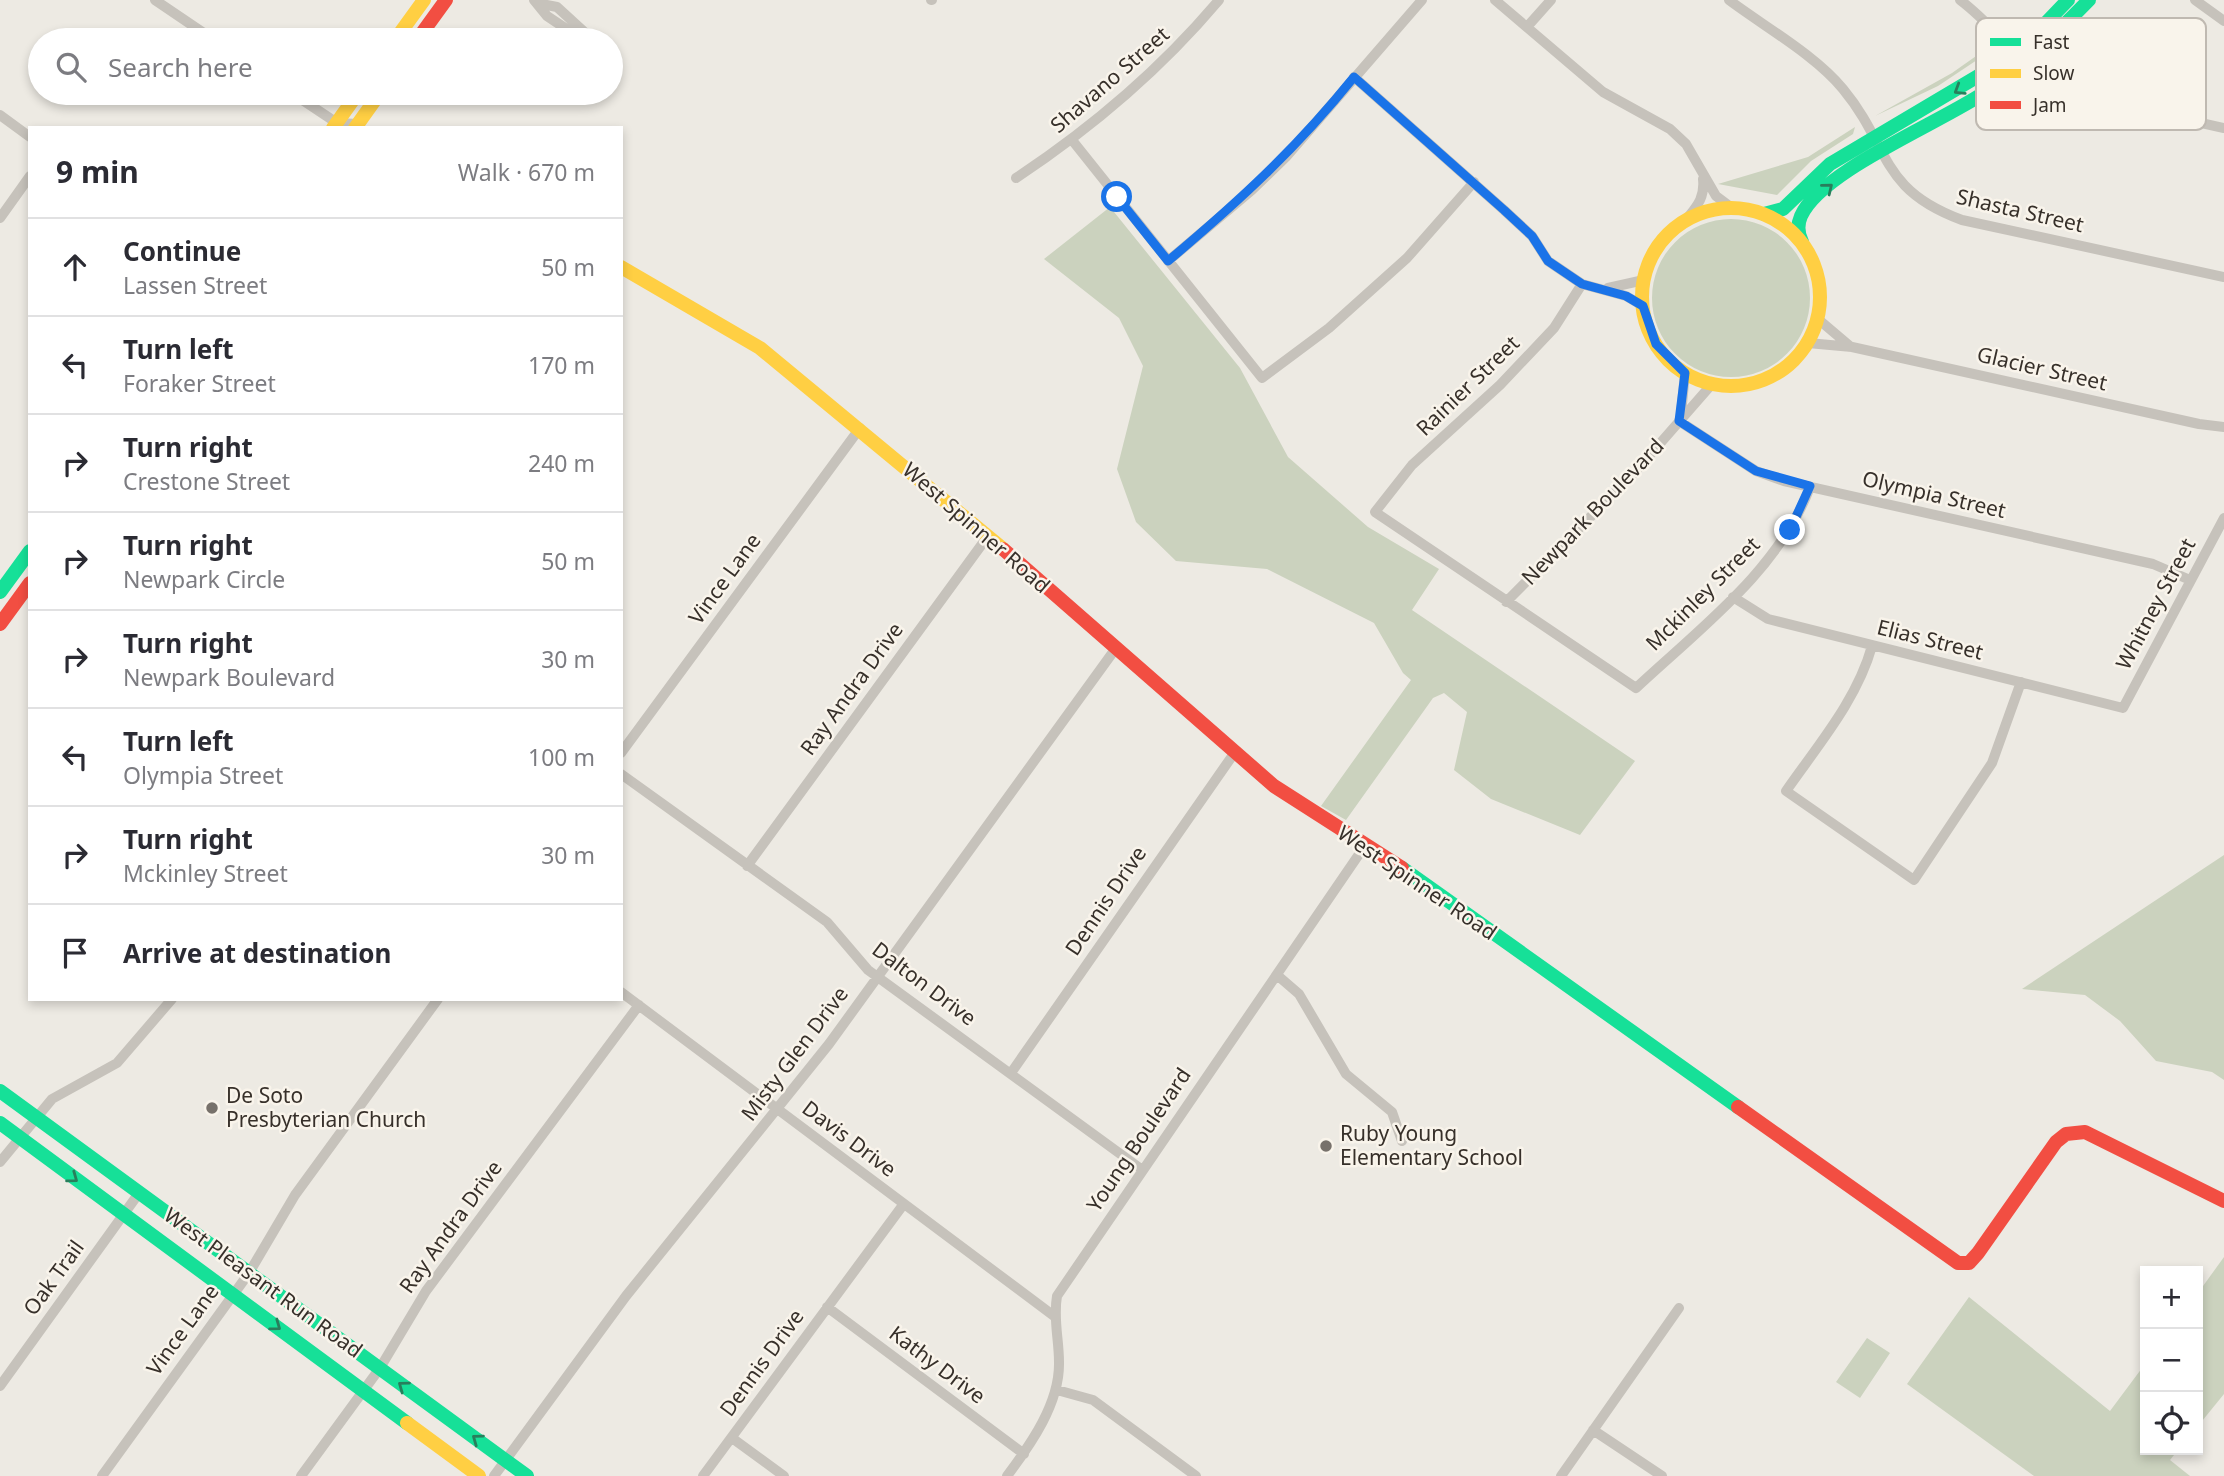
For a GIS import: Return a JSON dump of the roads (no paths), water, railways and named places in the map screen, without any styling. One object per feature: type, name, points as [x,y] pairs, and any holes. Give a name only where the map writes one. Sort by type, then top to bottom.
[{"type":"street","points":[[155,0],[196,28]]},
{"type":"street","points":[[404,28],[424,0]]},
{"type":"street","points":[[426,28],[446,0]]},
{"type":"street","name":"Shavano Street","points":[[1016,178],[1072,140],[1154,71],[1219,0]]},
{"type":"street","points":[[1168,261],[1278,165],[1422,0]]},
{"type":"street","points":[[1495,0],[1603,92],[1670,129],[1686,144],[1716,196],[1732,208]]},
{"type":"street","points":[[1527,27],[1552,0]]},
{"type":"street","name":"Shasta Street","points":[[1729,0],[1827,72],[1855,104],[1898,179],[1920,200],[1962,220],[2224,277]]},
{"type":"street","points":[[1960,0],[1984,18]]},
{"type":"street","points":[[2049,18],[2068,0]]},
{"type":"street","points":[[2071,18],[2089,0]]},
{"type":"street","points":[[2195,0],[2224,21]]},
{"type":"street","points":[[535,1],[547,16],[565,28]]},
{"type":"street","points":[[535,1],[557,7],[580,28]]},
{"type":"street","points":[[1354,77],[1532,236],[1548,261],[1582,284],[1604,289],[1643,306]]},
{"type":"street","points":[[1764,214],[1786,209],[1828,166],[1976,80]]},
{"type":"street","points":[[1803,244],[1792,232],[1764,214],[1732,208],[1708,211],[1686,220],[1666,236],[1652,256],[1644,280],[1643,306],[1656,344],[1685,373],[1712,384],[1734,386],[1756,383],[1777,374],[1794,360],[1808,342],[1818,319],[1820,295],[1817,272],[1803,244],[1798,225],[1805,208],[1834,183],[1976,98]]},
{"type":"street","points":[[308,105],[335,125],[360,126],[373,105]]},
{"type":"street","points":[[335,125],[349,105]]},
{"type":"street","points":[[1919,114],[1927,128]]},
{"type":"street","points":[[0,115],[28,136]]},
{"type":"street","points":[[2206,124],[2224,128]]},
{"type":"street","points":[[1072,140],[1262,378],[1329,328],[1407,258],[1474,183]]},
{"type":"street","points":[[1686,220],[1704,193],[1702,175]]},
{"type":"street","points":[[0,218],[28,179]]},
{"type":"street","name":"West Spinner Road","points":[[623,268],[760,348],[988,536],[1274,786],[1364,847],[1412,875],[1958,1264],[1969,1263],[1978,1253],[2056,1142],[2066,1134],[2085,1132],[2224,1201]]},
{"type":"street","points":[[1604,289],[1627,286],[1644,280]]},
{"type":"street","name":"Rainier Street","points":[[1506,602],[1375,512],[1412,465],[1500,385],[1554,328],[1582,284]]},
{"type":"street","name":"Glacier Street","points":[[1818,319],[1852,347]]},
{"type":"street","name":"Glacier Street","points":[[1808,342],[1852,347],[2199,424],[2224,427]]},
{"type":"street","name":"Newpark Boulevard","points":[[1679,421],[1685,373]]},
{"type":"street","name":"Newpark Boulevard","points":[[1506,602],[1635,472],[1693,401],[1712,384]]},
{"type":"street","name":"Olympia Street","points":[[1679,421],[1756,471],[1810,486],[2153,564],[2190,580]]},
{"type":"street","name":"Vince Lane","points":[[623,750],[860,428]]},
{"type":"street","name":"Mckinley Street","points":[[1506,602],[1636,688],[1733,597],[1797,520],[1810,486]]},
{"type":"street","name":"Whitney Street","points":[[2123,708],[2224,518]]},
{"type":"street","name":"Ray Andra Drive","points":[[747,866],[988,536]]},
{"type":"street","points":[[0,592],[28,554]]},
{"type":"street","points":[[0,624],[28,586]]},
{"type":"street","name":"Elias Street","points":[[1733,597],[1768,619],[2123,708]]},
{"type":"street","points":[[1872,646],[1864,675],[1850,699],[1786,791],[1914,880],[1992,763],[2021,682]]},
{"type":"street","name":"Misty Glen Drive","points":[[494,1476],[626,1296],[830,1044],[1116,648]]},
{"type":"street","name":"Dennis Drive","points":[[1011,1073],[1235,752]]},
{"type":"street","name":"Dalton Drive","points":[[623,775],[827,922],[849,950],[877,976],[1141,1169]]},
{"type":"street","name":"Young Boulevard","points":[[1007,1476],[1024,1454],[1057,1390],[1059,1361],[1054,1316],[1057,1296],[1141,1169],[1364,847]]},
{"type":"street","points":[[1277,975],[1299,994],[1346,1074],[1392,1112],[1402,1140]]},
{"type":"street","name":"Davis Drive","points":[[623,993],[1054,1316]]},
{"type":"street","points":[[0,1162],[52,1100],[117,1063],[170,1001]]},
{"type":"street","name":"Vince Lane","points":[[102,1476],[249,1273],[295,1195],[437,1001]]},
{"type":"street","name":"Ray Andra Drive","points":[[302,1476],[380,1368],[426,1291],[639,1005]]},
{"type":"street","name":"West Pleasant Run Road","points":[[0,1091],[527,1476]]},
{"type":"street","name":"West Pleasant Run Road","points":[[0,1123],[478,1476]]},
{"type":"street","name":"Oak Trail","points":[[0,1386],[139,1193]]},
{"type":"street","name":"Dennis Drive","points":[[703,1476],[903,1205]]},
{"type":"street","name":"Kathy Drive","points":[[827,1307],[1024,1454]]},
{"type":"street","points":[[1561,1476],[1679,1308]]},
{"type":"street","points":[[1057,1390],[1093,1400],[1196,1476]]},
{"type":"street","points":[[1592,1430],[1662,1476]]},
{"type":"street","points":[[732,1438],[784,1476]]},
{"type":"place","name":"De Soto Presbyterian Church","points":[[212,1108]]},
{"type":"place","name":"Ruby Young Elementary School","points":[[1326,1146]]}]
